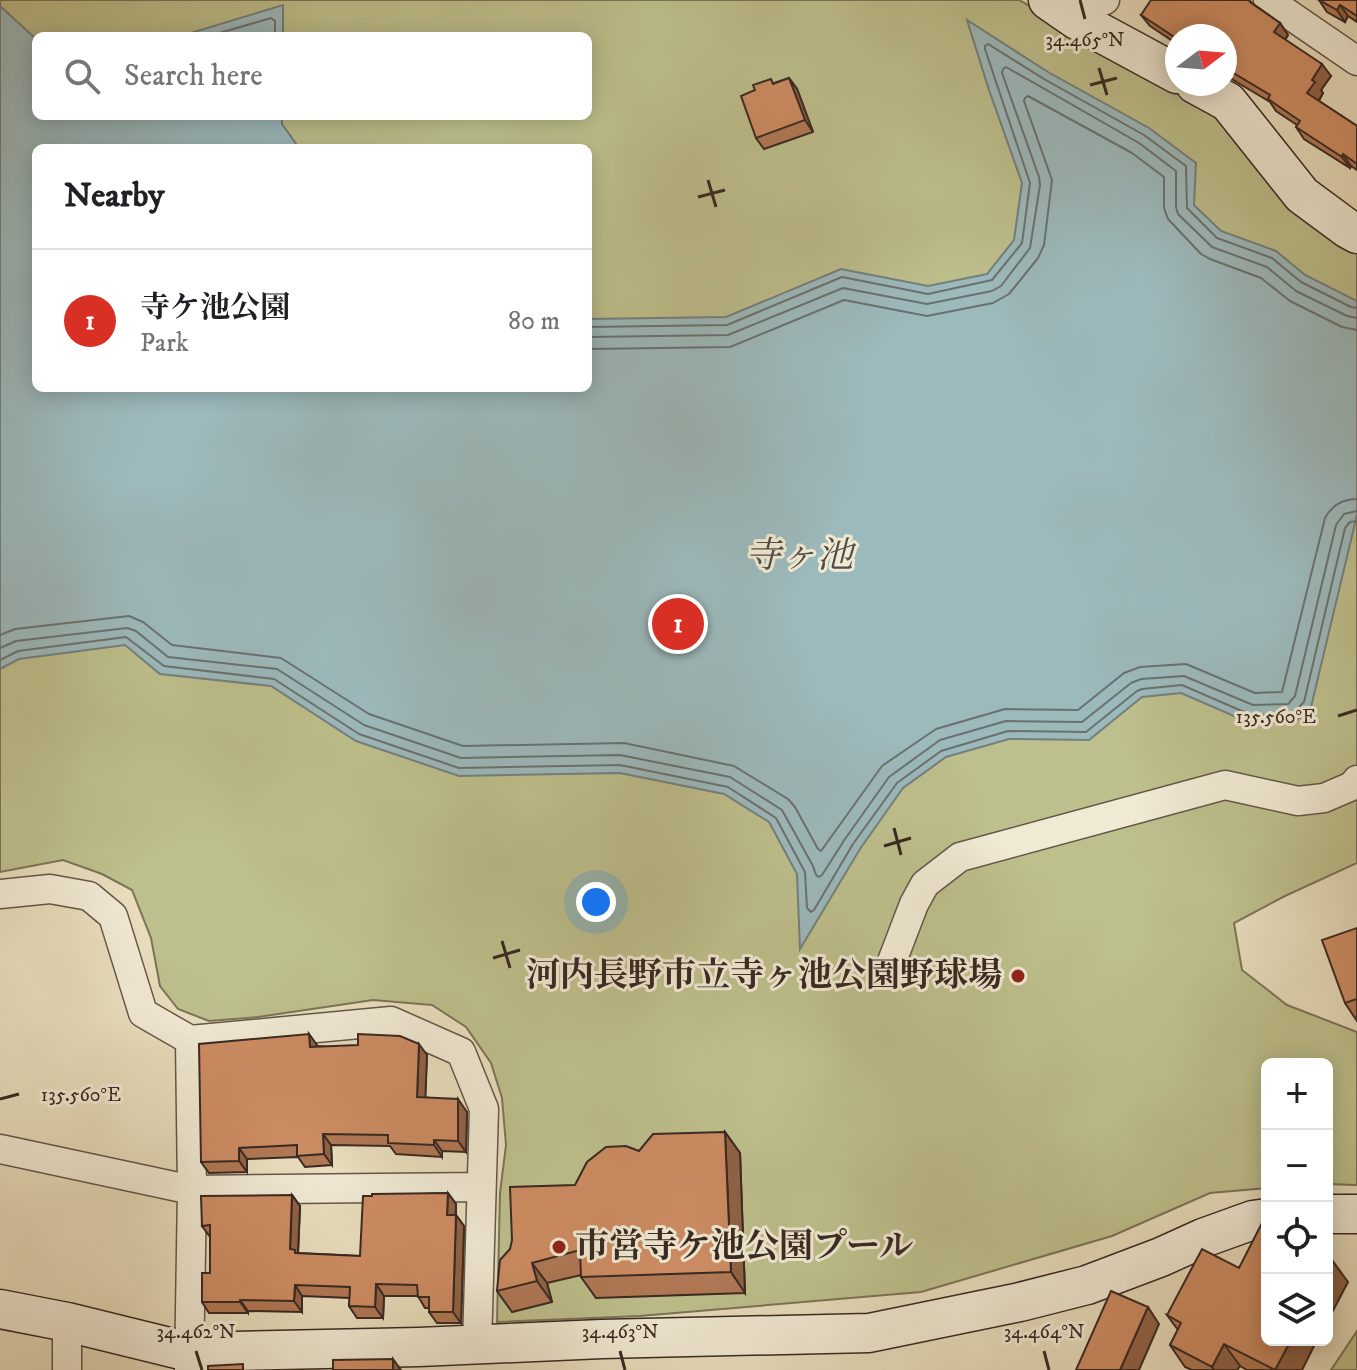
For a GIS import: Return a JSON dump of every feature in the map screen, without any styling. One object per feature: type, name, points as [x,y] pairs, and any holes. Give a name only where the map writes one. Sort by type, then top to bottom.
[{"type":"street","points":[[1268,0],[1357,61]]},
{"type":"street","points":[[1077,7],[1165,66]]},
{"type":"street","points":[[1217,96],[1228,102],[1302,195],[1357,234]]},
{"type":"street","points":[[891,964],[925,884],[960,857],[1225,785],[1298,801],[1324,798],[1352,786],[1357,780]]},
{"type":"street","points":[[0,894],[50,889],[89,896],[113,916],[143,1013],[190,1040],[391,1021],[461,1052],[484,1109],[477,1345]]},
{"type":"street","points":[[189,1361],[192,1190],[190,1040]]},
{"type":"street","points":[[0,1149],[192,1190],[480,1187]]},
{"type":"street","points":[[1333,1214],[1357,1214]]},
{"type":"street","points":[[0,1309],[67,1322],[189,1361],[419,1359],[477,1345],[869,1333],[1087,1285],[1203,1238],[1261,1219]]},
{"type":"street","points":[[67,1322],[67,1370]]},
{"type":"green space","points":[[0,0],[1019,0],[1165,85],[1165,96],[1184,96],[1225,124],[1357,243],[1357,863],[1234,923],[1242,970],[1287,1005],[1357,1032],[1357,1185],[1333,1184],[1333,1058],[1261,1058],[1261,1189],[1210,1193],[1112,1236],[921,1292],[640,1316],[497,1322],[500,1193],[506,1145],[502,1098],[491,1063],[466,1027],[432,1005],[373,1000],[209,1021],[178,1009],[160,986],[151,938],[132,890],[102,874],[63,860],[0,872]]},
{"type":"green space","points":[[1357,1331],[1357,1370],[1331,1370]]},
{"type":"water","points":[[283,5],[283,32],[194,32]]},
{"type":"water","name":"寺ヶ池","points":[[0,6],[32,35],[32,120],[282,120],[296,144],[32,144],[32,392],[592,392],[592,319],[726,317],[841,269],[928,286],[987,274],[1014,240],[1022,183],[967,20],[1048,72],[1149,128],[1196,163],[1194,205],[1221,231],[1276,251],[1305,275],[1357,301],[1357,515],[1311,707],[1294,723],[1250,723],[1181,693],[1142,697],[1089,740],[1009,739],[946,757],[903,788],[860,849],[800,949],[797,874],[769,822],[724,794],[620,773],[459,776],[356,741],[271,686],[160,674],[125,645],[19,659],[0,669]]},
{"type":"building","points":[[1151,0],[1249,0],[1280,23],[1274,32],[1322,64],[1307,93],[1357,126],[1357,164],[1296,127],[1300,121],[1268,99],[1270,95],[1237,75],[1237,24],[1165,24],[1165,31],[1141,15]]},
{"type":"building","points":[[1319,0],[1357,0],[1357,16],[1340,5],[1337,10]]},
{"type":"building","points":[[789,78],[805,120],[756,138],[741,96],[755,90],[753,85],[771,79],[773,84]]},
{"type":"building","points":[[1357,928],[1357,999],[1345,1003],[1322,940]]},
{"type":"building","points":[[309,1034],[310,1047],[358,1045],[358,1034],[400,1036],[419,1044],[417,1097],[458,1099],[458,1141],[434,1140],[434,1145],[388,1143],[388,1135],[323,1134],[324,1154],[297,1156],[297,1145],[239,1148],[239,1161],[201,1162],[199,1044]]},
{"type":"building","points":[[725,1132],[731,1272],[581,1277],[580,1250],[532,1263],[537,1281],[497,1291],[500,1260],[510,1249],[512,1240],[510,1187],[575,1185],[587,1162],[606,1147],[626,1146],[639,1151],[653,1134]]},
{"type":"building","points":[[448,1193],[447,1215],[456,1215],[453,1312],[429,1312],[429,1297],[418,1297],[417,1285],[376,1284],[375,1307],[349,1306],[350,1287],[295,1285],[294,1301],[202,1302],[202,1273],[210,1273],[210,1225],[202,1226],[201,1196],[292,1195],[290,1249],[295,1253],[360,1256],[363,1196]]},
{"type":"building","points":[[1261,1225],[1261,1346],[1288,1346],[1275,1370],[1224,1344],[1212,1367],[1170,1345],[1181,1323],[1167,1315],[1202,1249],[1239,1268]]},
{"type":"building","points":[[1111,1291],[1148,1307],[1120,1370],[1076,1370]]},
{"type":"building","points":[[393,1359],[393,1370],[333,1370],[333,1360]]},
{"type":"building","points":[[243,1364],[243,1370],[208,1370],[208,1366]]},
{"type":"place","name":"寺ケ池公園","points":[[678,624]]},
{"type":"place","name":"河内長野市立寺ヶ池公園野球場","points":[[1018,976]]},
{"type":"place","name":"市営寺ケ池公園プール","points":[[559,1247]]}]
